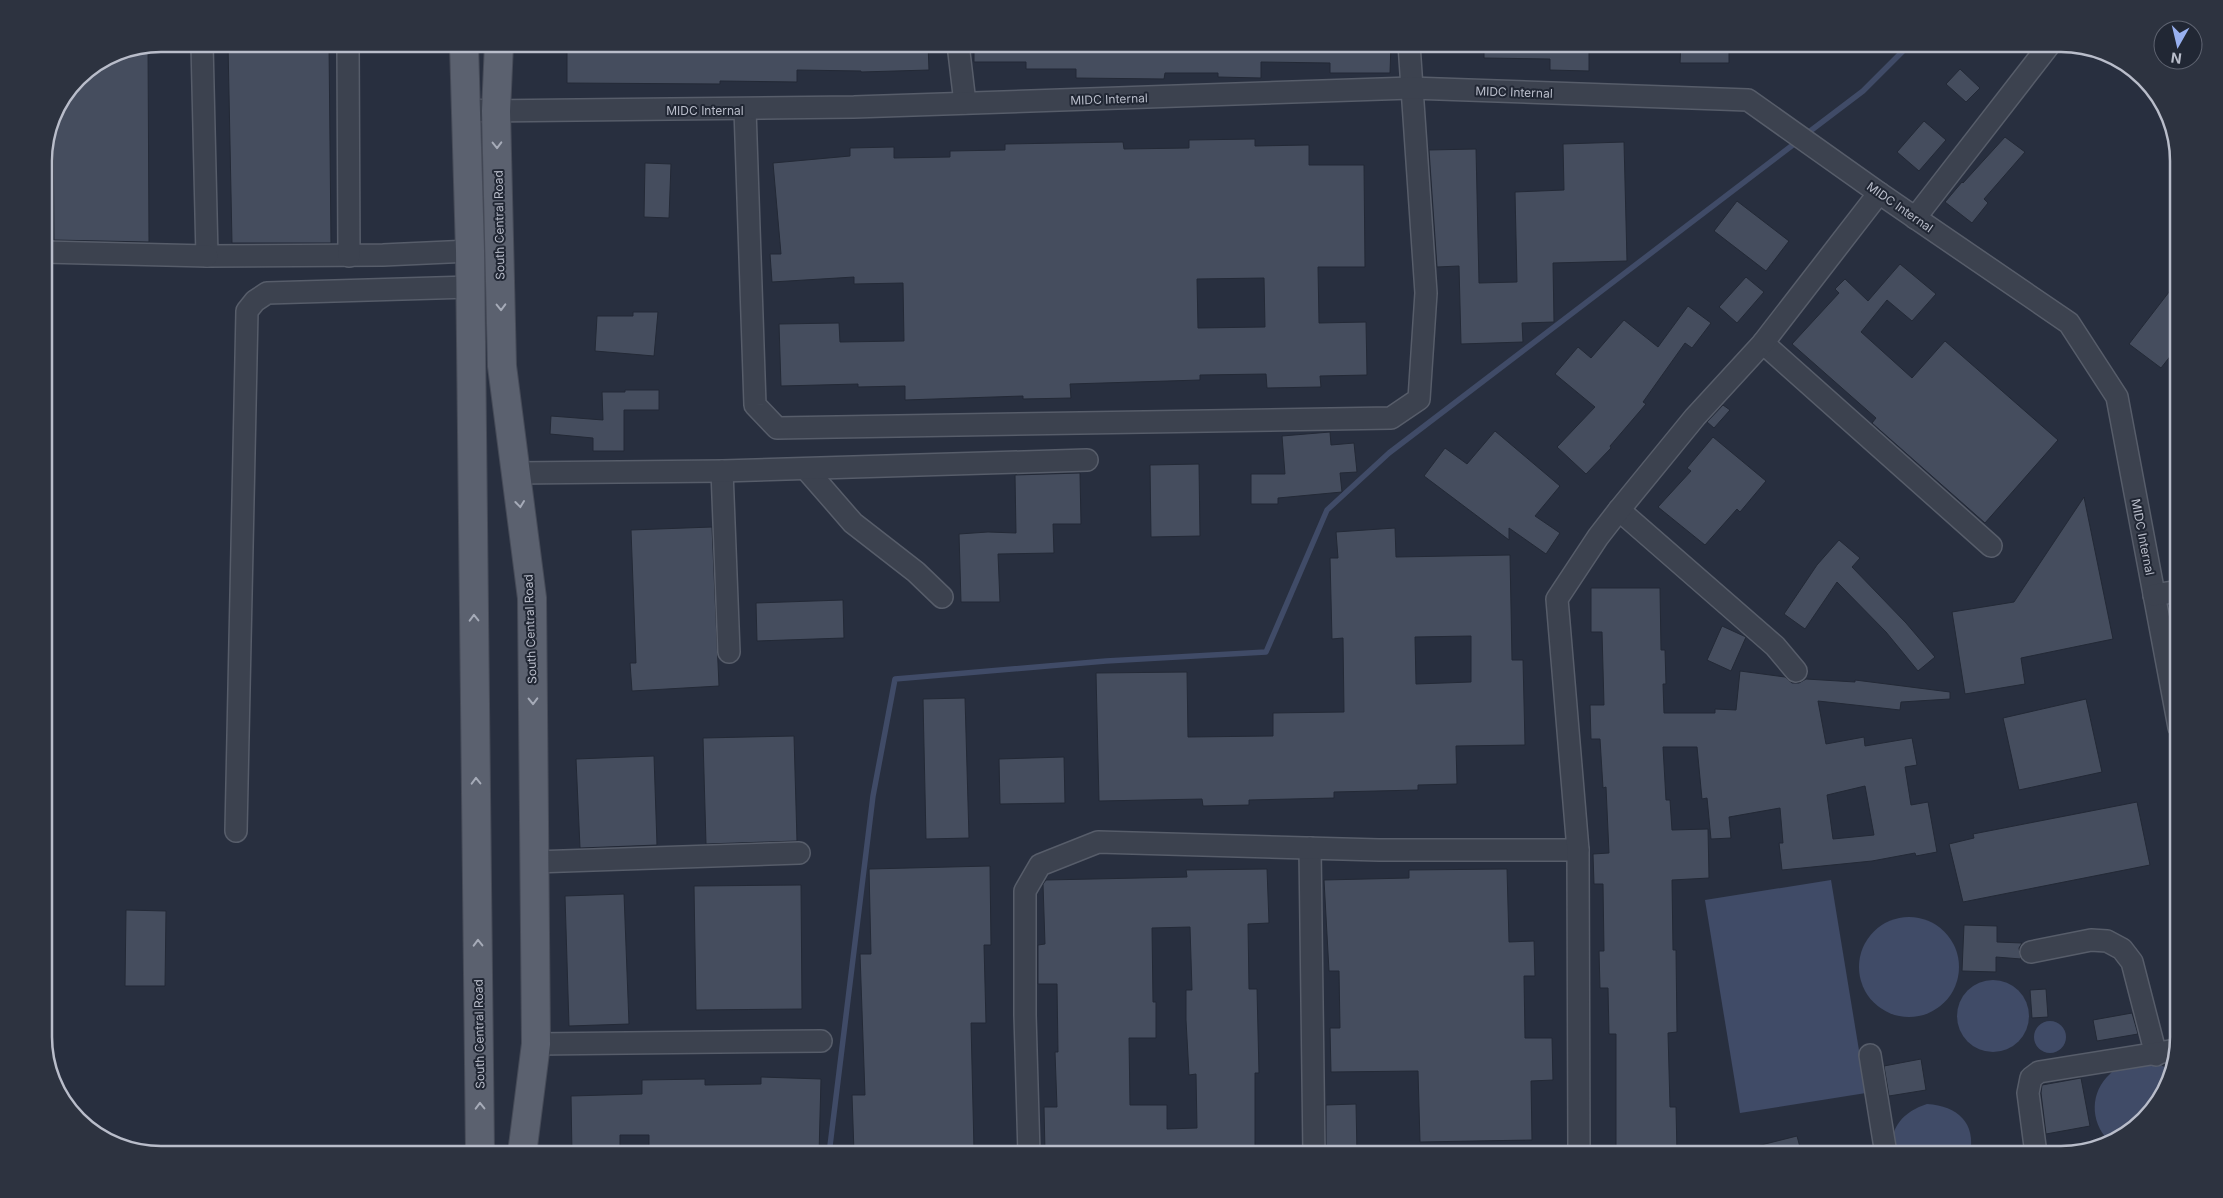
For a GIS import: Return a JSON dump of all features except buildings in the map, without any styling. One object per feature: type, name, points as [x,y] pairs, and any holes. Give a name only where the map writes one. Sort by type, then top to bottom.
[{"type":"main road","name":"South Central Road","points":[[464,53],[470,251],[480,1146]]},
{"type":"main road","name":"South Central Road","points":[[499,53],[496,111],[502,366],[532,598],[536,1044],[523,1146]]},
{"type":"street","points":[[745,110],[754,405],[777,428],[1391,418],[1419,399],[1426,293],[1409,52]]},
{"type":"street","points":[[1916,218],[2044,52]]},
{"type":"street","points":[[202,53],[207,256]]},
{"type":"street","points":[[348,53],[349,256]]},
{"type":"street","points":[[959,53],[965,103]]},
{"type":"street","name":"MIDC Internal","points":[[466,110],[745,110],[1411,88],[1748,100],[1880,194],[2069,323],[2117,397],[2170,679]]},
{"type":"street","points":[[1579,1146],[1578,850],[1557,598],[1598,537],[1619,510],[1695,417],[1763,343],[1880,194]]},
{"type":"street","points":[[53,252],[207,256],[349,256],[470,251]]},
{"type":"street","points":[[236,831],[247,311],[255,301],[268,293],[470,287]]},
{"type":"street","points":[[1763,343],[1992,546]]},
{"type":"street","points":[[516,474],[806,469],[1087,460]]},
{"type":"street","points":[[806,469],[853,523],[916,572],[942,597]]},
{"type":"street","points":[[722,471],[729,652]]},
{"type":"street","points":[[1619,510],[1775,646],[1796,671]]},
{"type":"street","points":[[2154,595],[2170,592]]},
{"type":"street","points":[[1029,1146],[1025,1015],[1025,891],[1040,864],[1098,842],[1310,848],[1578,850]]},
{"type":"street","points":[[1310,848],[1314,1146]]},
{"type":"street","points":[[534,862],[799,853]]},
{"type":"street","points":[[2031,952],[2091,940],[2107,941],[2122,949],[2132,962],[2166,1052],[2039,1072],[2031,1078],[2028,1093],[2035,1146]]},
{"type":"street","points":[[536,1044],[820,1042]]},
{"type":"street","points":[[1870,1055],[1885,1146]]},
{"type":"water","points":[[1831,880],[1866,1093],[1740,1113],[1705,900]]},
{"type":"water","points":[[1909,917],[1928,921],[1945,931],[1955,948],[1959,967],[1955,986],[1945,1003],[1928,1013],[1909,1017],[1890,1013],[1873,1003],[1863,986],[1859,967],[1863,948],[1873,931],[1890,921]]},
{"type":"water","points":[[2000,980],[2019,990],[2027,1002],[2029,1016],[2027,1030],[2019,1042],[2007,1050],[1986,1052],[1967,1042],[1959,1030],[1957,1009],[1967,990],[1979,982]]},
{"type":"water","points":[[2050,1021],[2056,1022],[2061,1026],[2065,1031],[2065,1043],[2061,1048],[2056,1052],[2050,1053],[2044,1052],[2039,1048],[2035,1043],[2034,1037],[2035,1031],[2039,1026],[2044,1022]]},
{"type":"water","points":[[2154,1062],[2166,1068],[2159,1085],[2143,1108],[2122,1127],[2105,1136],[2095,1116],[2096,1098],[2099,1089],[2103,1081],[2118,1067]]},
{"type":"water","points":[[1927,1104],[1938,1105],[1956,1113],[1967,1125],[1970,1133],[1971,1146],[1893,1146],[1893,1136],[1899,1122],[1911,1111]]},
{"type":"waterway","points":[[1805,135],[1863,91],[1902,52]]},
{"type":"waterway","points":[[830,1146],[873,796],[895,679],[1106,661],[1266,652],[1327,510],[1389,453],[1798,141]]}]
